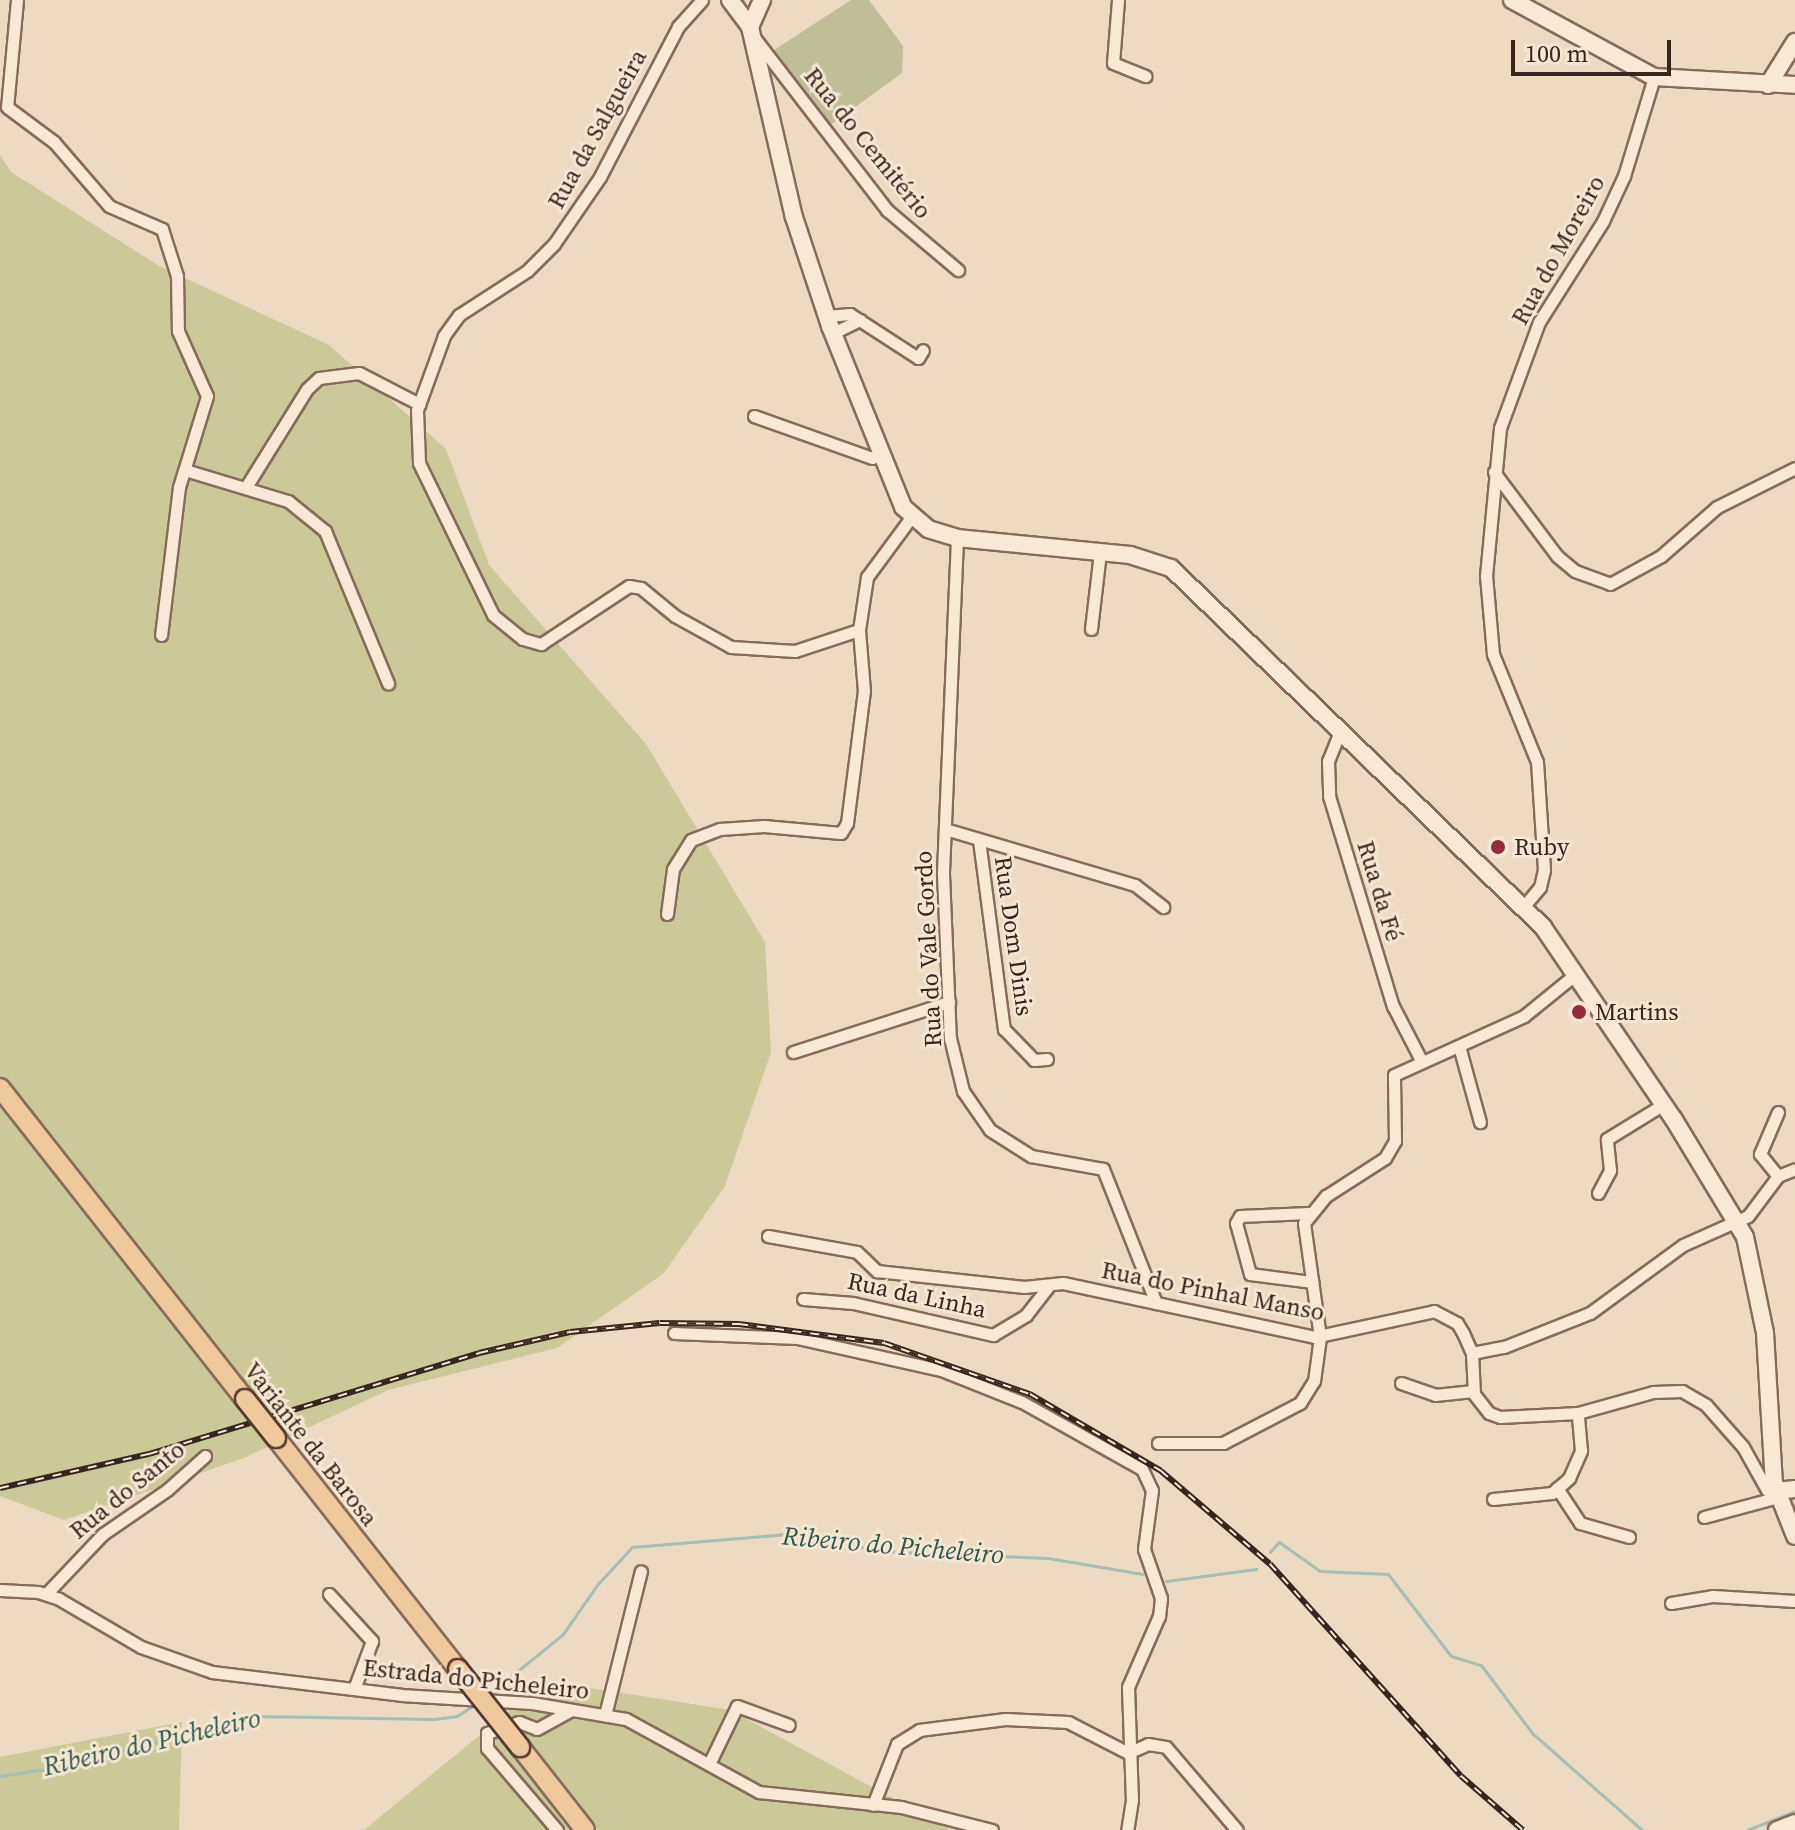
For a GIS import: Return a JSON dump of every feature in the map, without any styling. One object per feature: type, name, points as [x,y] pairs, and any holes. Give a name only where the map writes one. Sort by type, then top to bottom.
[{"type":"main road","points":[[731,0],[751,31],[794,217],[827,316],[898,498],[912,516],[928,529],[957,538],[1100,552],[1158,562],[1180,575],[1524,906],[1577,973],[1738,1222],[1765,1333],[1777,1494],[1795,1536]]},
{"type":"main road","points":[[751,31],[762,0]]},
{"type":"main road","points":[[1512,0],[1654,77],[1795,85]]},
{"type":"main road","points":[[1768,85],[1795,42]]},
{"type":"main road","name":"Variante da Barosa","points":[[0,1088],[585,1830]]},
{"type":"main road","points":[[1777,1494],[1795,1489]]},
{"type":"main road","points":[[1777,1830],[1795,1823]]},
{"type":"street","points":[[17,0],[7,107],[54,142],[109,206],[162,229],[170,241],[177,276],[178,331],[207,396],[179,487],[161,635]]},
{"type":"street","name":"Rua da Salgueira","points":[[702,0],[678,27],[580,210],[527,271],[459,315],[444,336],[419,404],[419,463],[434,499],[451,523],[493,615],[523,639],[541,644],[629,586],[641,588],[675,616],[731,647],[795,651],[859,630]]},
{"type":"street","points":[[1118,0],[1113,63],[1121,70],[1146,76]]},
{"type":"street","name":"Rua do Cemitério","points":[[751,31],[893,218],[958,270]]},
{"type":"street","name":"Rua do Moreiro","points":[[1524,906],[1540,887],[1544,870],[1537,762],[1493,654],[1486,547],[1500,428],[1539,322],[1603,221],[1624,176],[1654,77]]},
{"type":"street","points":[[827,316],[838,313],[860,320],[918,358],[923,350]]},
{"type":"street","points":[[833,333],[860,320]]},
{"type":"street","points":[[246,487],[307,389],[319,378],[359,373],[419,404]]},
{"type":"street","points":[[754,416],[872,458],[880,455]]},
{"type":"street","points":[[1494,472],[1557,556],[1575,571],[1610,584],[1661,556],[1717,507],[1795,468]]},
{"type":"street","points":[[185,470],[288,501],[325,531],[388,683]]},
{"type":"street","points":[[667,914],[673,869],[691,840],[720,829],[764,826],[841,833],[847,823],[864,691],[859,630],[867,577],[912,516]]},
{"type":"street","name":"Rua do Vale Gordo","points":[[957,538],[945,829],[950,1038],[963,1091],[990,1130],[1031,1156],[1103,1169],[1156,1303]]},
{"type":"street","points":[[1091,629],[1100,552]]},
{"type":"street","name":"Rua da Fé","points":[[1341,729],[1331,745],[1327,788],[1393,1006],[1422,1062]]},
{"type":"street","points":[[945,829],[1135,885],[1163,907]]},
{"type":"street","name":"Rua Dom Dinis","points":[[979,840],[1004,1029],[1034,1060],[1047,1059]]},
{"type":"street","points":[[1158,1443],[1209,1446],[1277,1419],[1309,1393],[1320,1337],[1304,1223],[1308,1213],[1385,1158],[1395,1141],[1394,1075],[1524,1016],[1577,973]]},
{"type":"street","points":[[793,1052],[949,1002]]},
{"type":"street","points":[[1459,1046],[1480,1122]]},
{"type":"street","points":[[1598,1193],[1610,1170],[1607,1139],[1664,1104]]},
{"type":"street","points":[[1778,1112],[1760,1154],[1778,1176]]},
{"type":"street","points":[[1777,1494],[1767,1490],[1743,1447],[1706,1405],[1682,1391],[1653,1392],[1578,1413],[1500,1417],[1482,1408],[1473,1391],[1472,1353],[1504,1347],[1590,1313],[1683,1245],[1738,1222],[1778,1176],[1795,1169]]},
{"type":"street","points":[[1308,1213],[1240,1216],[1236,1223],[1250,1274],[1312,1282]]},
{"type":"street","name":"Rua do Pinhal Manso","points":[[768,1236],[857,1252],[877,1271],[1049,1286],[1063,1283],[1320,1337],[1434,1311],[1457,1323],[1472,1353]]},
{"type":"street","name":"Rua da Linha","points":[[803,1299],[853,1303],[993,1335],[1026,1315],[1049,1286]]},
{"type":"street","points":[[674,1333],[797,1338],[941,1370],[1022,1402],[1142,1469],[1152,1490],[1144,1549],[1161,1598],[1159,1616],[1128,1687],[1132,1800],[1127,1830]]},
{"type":"street","points":[[1401,1383],[1435,1395],[1473,1391]]},
{"type":"street","points":[[1493,1499],[1557,1488],[1573,1472],[1581,1451],[1578,1413]]},
{"type":"street","name":"Rua do Santo","points":[[46,1594],[103,1534],[167,1490],[205,1456]]},
{"type":"street","points":[[1557,1488],[1580,1523],[1629,1537]]},
{"type":"street","points":[[1704,1517],[1777,1494]]},
{"type":"street","points":[[605,1715],[641,1571]]},
{"type":"street","name":"Estrada do Picheleiro","points":[[0,1590],[46,1594],[176,1663],[354,1689],[605,1715],[652,1730],[759,1792],[873,1805],[992,1830]]},
{"type":"street","points":[[329,1594],[372,1641],[354,1689]]},
{"type":"street","points":[[1671,1603],[1713,1596],[1795,1601]]},
{"type":"street","points":[[709,1764],[737,1706],[789,1725]]},
{"type":"street","points":[[557,1830],[487,1748],[487,1733],[519,1722],[537,1729],[571,1710]]},
{"type":"street","points":[[873,1805],[897,1744],[919,1730],[1005,1719],[1068,1722],[1128,1753]]},
{"type":"street","points":[[1128,1753],[1148,1744],[1166,1747],[1237,1830]]},
{"type":"shaded area","points":[[0,155],[11,172],[159,266],[329,345],[446,449],[489,565],[646,744],[765,942],[771,1052],[725,1186],[664,1273],[557,1348],[388,1390],[244,1458],[64,1520],[0,1496]]},
{"type":"shaded area","points":[[546,1681],[730,1710],[951,1830],[364,1830]]},
{"type":"shaded area","points":[[182,1722],[179,1830],[0,1830],[0,1757]]},
{"type":"green space","points":[[851,0],[869,0],[903,46],[902,73],[829,126],[774,50]]},
{"type":"waterway","name":"Ribeiro do Picheleiro","points":[[487,1696],[563,1634],[597,1585],[632,1547],[798,1533],[880,1551],[1048,1558],[1143,1574]]},
{"type":"waterway","name":"Ribeiro do Picheleiro","points":[[1270,1552],[1279,1542],[1320,1571],[1388,1574],[1451,1656],[1481,1665],[1532,1733],[1642,1830]]},
{"type":"waterway","points":[[1166,1581],[1256,1569]]},
{"type":"waterway","name":"Ribeiro do Picheleiro","points":[[0,1776],[71,1765],[249,1716],[434,1719],[457,1716],[474,1705]]},
{"type":"waterway","name":"Ribeiro do Picheleiro","points":[[1747,1830],[1795,1811]]},
{"type":"railway","points":[[0,1488],[149,1454],[479,1353],[570,1332],[660,1323],[739,1324],[884,1343],[1030,1394],[1161,1471],[1270,1564],[1461,1776],[1523,1830]]},
{"type":"place","name":"Ruby","points":[[1498,847]]},
{"type":"place","name":"Martins","points":[[1579,1012]]}]
